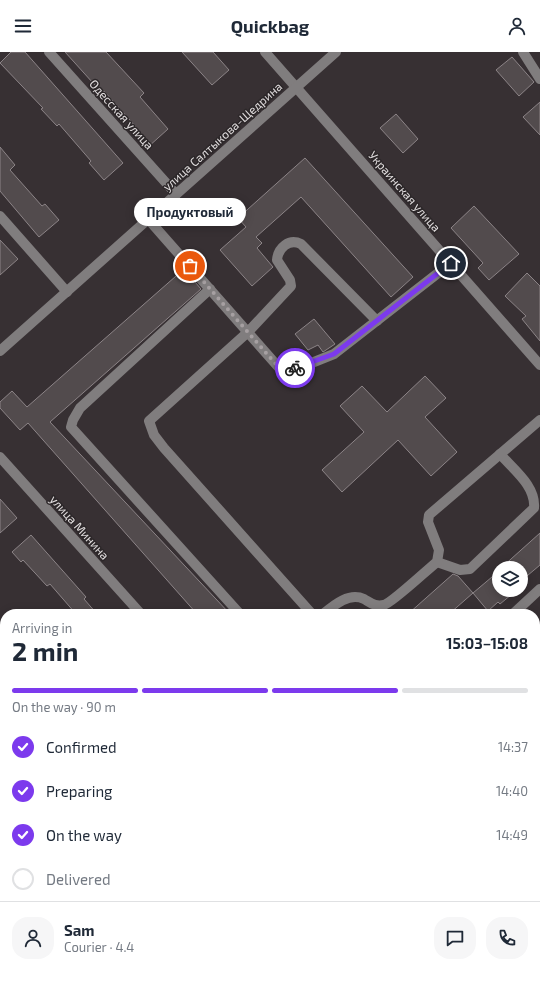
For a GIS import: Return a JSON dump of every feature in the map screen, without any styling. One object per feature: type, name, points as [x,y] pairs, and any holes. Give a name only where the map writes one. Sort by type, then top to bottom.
[{"type":"street","name":"Одесская улица","points":[[49,52],[176,194]]},
{"type":"street","name":"Украинская улица","points":[[265,52],[540,365]]},
{"type":"street","name":"улица Салтыкова-Щедрина","points":[[0,351],[336,52]]},
{"type":"street","points":[[523,52],[540,79]]},
{"type":"street","points":[[0,216],[67,292]]},
{"type":"street","points":[[148,219],[281,370],[299,368],[334,354],[451,263]]},
{"type":"street","points":[[308,609],[164,448],[154,435],[149,421],[248,332],[291,286],[290,280],[277,260],[277,255],[288,242],[295,241],[301,244],[377,321]]},
{"type":"street","points":[[210,289],[80,408],[71,427],[235,609]]},
{"type":"street","points":[[383,609],[386,604],[437,562],[439,550],[428,522],[428,515],[540,420]]},
{"type":"street","points":[[437,562],[460,570],[470,568],[534,508],[535,499],[532,490],[500,454]]},
{"type":"street","name":"улица Минина","points":[[0,457],[137,609]]},
{"type":"street","points":[[518,609],[540,589]]},
{"type":"street","points":[[329,609],[349,597],[363,598],[380,609]]},
{"type":"building","points":[[11,52],[25,52],[123,163],[104,180],[89,163],[91,161],[59,124],[57,126],[41,109],[43,108],[0,63]]},
{"type":"building","points":[[65,52],[106,52],[144,93],[140,97],[168,129],[148,147],[133,130],[136,127],[104,91],[102,93]]},
{"type":"building","points":[[182,52],[213,52],[229,70],[212,85]]},
{"type":"building","points":[[512,57],[534,82],[519,96],[496,70]]},
{"type":"building","points":[[540,102],[540,135],[523,117]]},
{"type":"building","points":[[396,114],[418,139],[403,153],[380,128]]},
{"type":"building","points":[[0,147],[15,165],[10,170],[42,206],[45,204],[59,220],[39,237],[0,191]]},
{"type":"building","points":[[305,158],[413,277],[391,297],[301,197],[256,237],[262,243],[257,248],[273,267],[252,286],[220,250],[246,227],[238,218]]},
{"type":"building","points":[[474,206],[519,254],[489,280],[478,268],[483,263],[451,228]]},
{"type":"building","points":[[0,240],[18,259],[0,275]]},
{"type":"building","points":[[184,269],[201,289],[50,422],[225,609],[193,609],[28,423],[20,430],[0,408],[0,402],[12,391],[27,407]]},
{"type":"building","points":[[527,273],[540,286],[540,341],[522,319],[526,316],[505,296]]},
{"type":"building","points":[[314,319],[335,344],[323,352],[318,345],[308,350],[295,334]]},
{"type":"building","points":[[425,376],[446,398],[425,417],[457,452],[431,476],[398,440],[342,492],[322,470],[364,432],[340,406],[362,386],[387,412]]},
{"type":"building","points":[[0,499],[17,518],[0,533]]},
{"type":"building","points":[[540,533],[540,565],[528,575],[528,561],[509,561]]},
{"type":"building","points":[[31,535],[86,597],[84,599],[93,609],[72,609],[50,584],[47,586],[23,560],[21,562],[12,552]]},
{"type":"building","points":[[453,574],[458,576],[473,593],[455,609],[414,609]]},
{"type":"building","points":[[492,577],[492,597],[508,597],[500,604],[498,602],[490,609],[486,609],[473,593]]},
{"type":"way so far","points":[[190,266],[281,370],[295,368]]},
{"type":"place","name":"Продуктовый","points":[[190,266]]},
{"type":"route","points":[[295,368],[299,368],[334,354],[451,263]]}]
